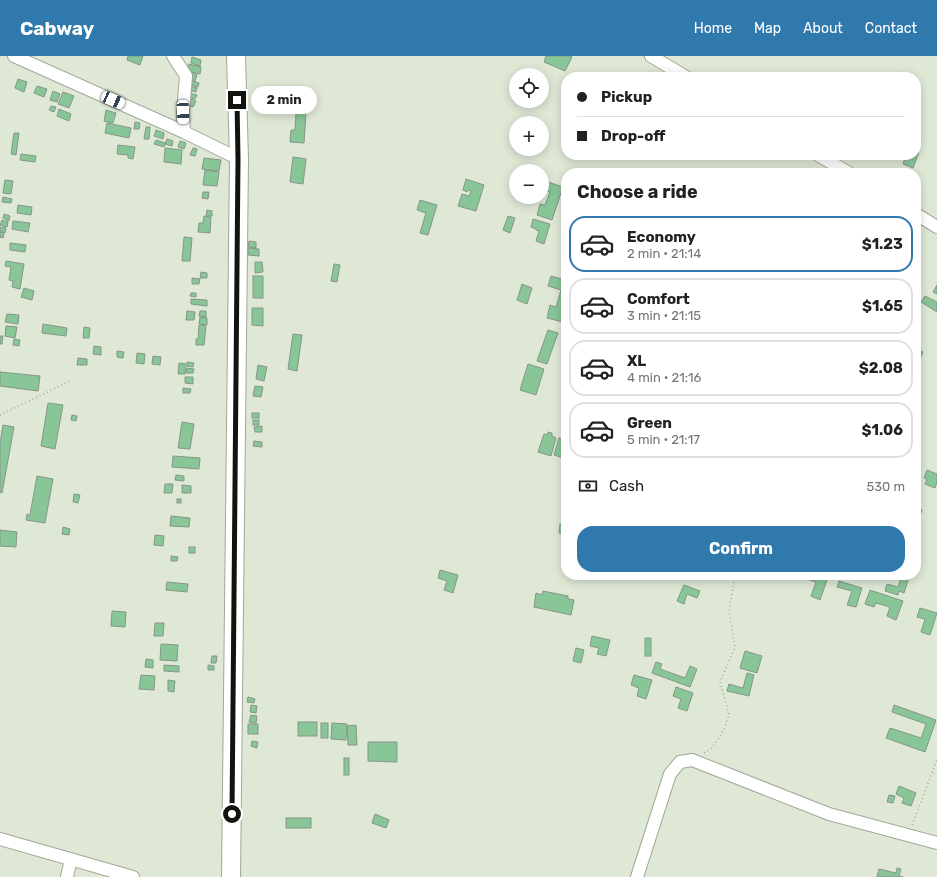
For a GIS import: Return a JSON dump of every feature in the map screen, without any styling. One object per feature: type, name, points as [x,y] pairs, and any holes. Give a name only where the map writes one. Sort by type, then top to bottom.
[{"type":"highway","points":[[231,877],[238,159],[236,56]]},
{"type":"street","points":[[14,56],[184,132],[238,159]]},
{"type":"street","points":[[173,56],[186,76],[183,112],[184,132]]},
{"type":"street","points":[[651,56],[678,72]]},
{"type":"street","points":[[827,160],[840,168]]},
{"type":"street","points":[[921,217],[937,226]]},
{"type":"street","points":[[637,877],[670,774],[680,762],[692,760],[829,814],[937,843]]},
{"type":"street","points":[[0,839],[133,877]]},
{"type":"street","points":[[67,877],[71,860]]},
{"type":"path","points":[[0,415],[72,380]]},
{"type":"path","points":[[692,760],[712,748],[724,730],[729,714],[720,682],[735,647],[729,611],[734,580]]},
{"type":"path","points":[[908,836],[937,760]]},
{"type":"building","points":[[128,56],[143,56],[140,65],[127,60]]},
{"type":"building","points":[[546,56],[572,57],[565,71],[544,62]]},
{"type":"building","points":[[192,57],[201,60],[200,66],[191,63]]},
{"type":"building","points":[[189,64],[201,67],[200,74],[187,71]]},
{"type":"building","points":[[192,73],[197,75],[195,81],[191,79]]},
{"type":"building","points":[[18,79],[27,82],[24,92],[15,88]]},
{"type":"building","points":[[190,80],[199,83],[198,87],[188,84]]},
{"type":"building","points":[[37,86],[47,89],[44,97],[34,93]]},
{"type":"building","points":[[189,86],[197,88],[196,92],[188,90]]},
{"type":"building","points":[[53,91],[60,94],[57,102],[50,100]]},
{"type":"building","points":[[63,92],[74,96],[69,108],[58,104]]},
{"type":"building","points":[[189,93],[197,95],[195,99],[188,97]]},
{"type":"building","points":[[188,98],[196,101],[193,107],[185,104]]},
{"type":"building","points":[[51,106],[56,107],[54,112],[49,110]]},
{"type":"building","points":[[59,109],[71,114],[69,121],[57,116]]},
{"type":"building","points":[[106,110],[116,113],[113,123],[104,121]]},
{"type":"building","points":[[296,113],[306,113],[304,143],[290,142],[291,130],[295,130]]},
{"type":"building","points":[[135,122],[140,123],[139,129],[134,129]]},
{"type":"building","points":[[107,123],[131,128],[129,138],[105,133]]},
{"type":"building","points":[[146,127],[150,127],[149,139],[144,139]]},
{"type":"building","points":[[156,130],[164,133],[163,139],[154,136]]},
{"type":"building","points":[[14,133],[19,133],[16,155],[11,154]]},
{"type":"building","points":[[167,139],[173,141],[172,146],[165,144]]},
{"type":"building","points":[[156,140],[165,143],[164,147],[154,144]]},
{"type":"building","points":[[180,141],[186,143],[184,149],[178,147]]},
{"type":"building","points":[[118,145],[135,147],[133,159],[128,158],[128,155],[117,154]]},
{"type":"building","points":[[165,148],[182,150],[181,164],[164,162]]},
{"type":"building","points":[[193,148],[197,149],[195,156],[190,155]]},
{"type":"building","points":[[21,154],[36,156],[35,162],[20,160]]},
{"type":"building","points":[[293,157],[306,159],[303,184],[290,182]]},
{"type":"building","points":[[204,158],[221,160],[219,171],[202,169]]},
{"type":"building","points":[[904,160],[916,160],[913,168],[903,164]]},
{"type":"building","points":[[205,170],[219,172],[217,186],[203,185]]},
{"type":"building","points":[[466,179],[484,185],[476,211],[458,206],[462,194],[469,196],[471,191],[468,190],[467,192],[463,190]]},
{"type":"building","points":[[5,180],[13,181],[11,194],[3,193]]},
{"type":"building","points":[[549,182],[561,186],[561,193],[552,220],[537,215],[540,204],[549,204]]},
{"type":"building","points":[[203,192],[209,192],[208,199],[202,198]]},
{"type":"building","points":[[3,197],[12,199],[11,203],[2,202]]},
{"type":"building","points":[[420,200],[437,205],[428,235],[420,233],[426,213],[417,210]]},
{"type":"building","points":[[18,205],[32,207],[31,215],[17,213]]},
{"type":"building","points":[[207,210],[212,211],[212,216],[206,216]]},
{"type":"building","points":[[4,214],[10,216],[9,221],[3,218]]},
{"type":"building","points":[[204,216],[211,217],[210,233],[198,232],[199,223],[203,223]]},
{"type":"building","points":[[508,216],[515,218],[510,233],[503,230]]},
{"type":"building","points":[[533,219],[550,224],[544,244],[536,241],[539,231],[531,227]]},
{"type":"building","points":[[2,220],[8,222],[7,227],[0,225]]},
{"type":"building","points":[[13,221],[30,223],[28,232],[12,229]]},
{"type":"building","points":[[0,227],[6,228],[5,233],[0,231]]},
{"type":"building","points":[[0,232],[4,233],[3,238],[0,237]]},
{"type":"building","points":[[184,237],[192,238],[190,261],[182,261]]},
{"type":"building","points":[[249,241],[256,242],[256,248],[248,247]]},
{"type":"building","points":[[10,243],[26,245],[25,252],[10,250]]},
{"type":"building","points":[[248,248],[259,249],[259,256],[248,255]]},
{"type":"building","points":[[6,261],[24,264],[20,289],[12,287],[13,281],[9,280],[11,267],[5,266]]},
{"type":"building","points":[[255,262],[262,262],[263,272],[255,273]]},
{"type":"building","points":[[334,264],[340,265],[337,282],[331,281]]},
{"type":"building","points":[[201,272],[207,273],[207,278],[200,278]]},
{"type":"building","points":[[253,276],[263,276],[263,298],[253,298]]},
{"type":"building","points":[[551,276],[561,279],[561,290],[548,286]]},
{"type":"building","points":[[192,278],[200,279],[199,284],[192,284]]},
{"type":"building","points":[[522,284],[532,288],[527,304],[517,300]]},
{"type":"building","points":[[937,285],[937,294],[933,292]]},
{"type":"building","points":[[24,288],[34,291],[32,300],[21,297]]},
{"type":"building","points":[[561,290],[561,322],[547,318],[550,305],[556,307]]},
{"type":"building","points":[[191,293],[196,293],[196,297],[190,296]]},
{"type":"building","points":[[925,296],[937,302],[937,312],[921,302]]},
{"type":"building","points":[[191,299],[207,300],[207,306],[191,304]]},
{"type":"building","points":[[252,308],[263,308],[263,326],[252,325]]},
{"type":"building","points":[[187,311],[195,312],[194,320],[186,320]]},
{"type":"building","points":[[200,311],[206,311],[206,317],[199,316]]},
{"type":"building","points":[[7,314],[19,315],[18,324],[5,322]]},
{"type":"building","points":[[200,317],[207,318],[207,325],[199,324]]},
{"type":"building","points":[[43,324],[67,328],[66,336],[42,333]]},
{"type":"building","points":[[199,325],[206,326],[204,345],[196,345]]},
{"type":"building","points":[[6,326],[17,327],[15,338],[5,336]]},
{"type":"building","points":[[84,327],[90,328],[89,338],[83,338]]},
{"type":"building","points":[[548,330],[558,333],[547,364],[537,361]]},
{"type":"building","points":[[293,334],[302,335],[297,371],[288,369]]},
{"type":"building","points":[[0,336],[3,336],[2,344],[0,344]]},
{"type":"building","points":[[14,339],[20,340],[19,346],[13,345]]},
{"type":"building","points":[[94,346],[101,347],[101,355],[93,354]]},
{"type":"building","points":[[117,351],[124,352],[123,358],[117,357]]},
{"type":"building","points":[[137,353],[145,354],[144,364],[136,363]]},
{"type":"building","points":[[153,356],[161,357],[160,365],[152,364]]},
{"type":"building","points":[[78,358],[87,359],[87,365],[77,365]]},
{"type":"building","points":[[187,362],[194,363],[193,367],[187,366]]},
{"type":"building","points":[[179,363],[186,364],[185,374],[178,374]]},
{"type":"building","points":[[528,364],[544,369],[536,395],[520,390]]},
{"type":"building","points":[[258,365],[267,367],[264,381],[256,379]]},
{"type":"building","points":[[187,368],[194,369],[193,373],[186,373]]},
{"type":"building","points":[[0,372],[40,376],[38,391],[0,386]]},
{"type":"building","points":[[185,377],[193,377],[193,384],[185,383]]},
{"type":"building","points":[[255,386],[263,387],[261,397],[253,396]]},
{"type":"building","points":[[183,388],[191,389],[190,393],[183,393]]},
{"type":"building","points":[[48,403],[63,405],[55,449],[41,446]]},
{"type":"building","points":[[252,413],[259,413],[259,418],[252,418]]},
{"type":"building","points":[[72,415],[77,416],[76,421],[71,420]]},
{"type":"building","points":[[253,420],[259,420],[259,425],[253,425]]},
{"type":"building","points":[[182,422],[194,424],[190,449],[178,448]]},
{"type":"building","points":[[3,425],[14,427],[2,493],[0,492],[0,443]]},
{"type":"building","points":[[262,426],[262,432],[255,432],[254,427]]},
{"type":"building","points":[[548,432],[552,433],[552,436],[556,438],[551,456],[538,452],[544,434],[547,435]]},
{"type":"building","points":[[559,438],[561,439],[561,457],[554,455]]},
{"type":"building","points":[[254,441],[262,442],[262,447],[253,446]]},
{"type":"building","points":[[173,456],[200,458],[199,469],[172,467]]},
{"type":"building","points":[[927,470],[937,474],[935,488],[925,484],[927,479],[924,478]]},
{"type":"building","points":[[176,475],[184,476],[184,481],[175,480]]},
{"type":"building","points":[[37,476],[53,479],[45,523],[26,520],[27,514],[30,515]]},
{"type":"building","points":[[165,484],[173,484],[172,493],[164,493]]},
{"type":"building","points":[[182,485],[191,486],[191,493],[182,493]]},
{"type":"building","points":[[74,494],[80,495],[78,503],[73,502]]},
{"type":"building","points":[[177,499],[181,499],[181,503],[177,503]]},
{"type":"building","points":[[171,516],[190,518],[189,527],[170,526]]},
{"type":"building","points":[[560,524],[561,524],[561,533],[559,533]]},
{"type":"building","points":[[63,527],[70,529],[69,535],[62,534]]},
{"type":"building","points":[[0,530],[17,532],[16,547],[0,546]]},
{"type":"building","points":[[155,535],[164,536],[163,546],[154,545]]},
{"type":"building","points":[[189,547],[195,547],[195,553],[189,553]]},
{"type":"building","points":[[171,556],[178,557],[177,561],[171,561]]},
{"type":"building","points":[[440,570],[458,575],[453,593],[444,590],[447,581],[438,578]]},
{"type":"building","points":[[810,580],[827,580],[820,600],[811,596],[816,582]]},
{"type":"building","points":[[900,580],[908,580],[904,593],[899,591],[898,595],[885,591],[887,584],[898,587]]},
{"type":"building","points":[[839,581],[862,588],[856,607],[847,605],[852,591],[837,587]]},
{"type":"building","points":[[167,582],[188,584],[187,592],[166,590]]},
{"type":"building","points":[[684,585],[700,591],[697,598],[687,594],[684,604],[677,601]]},
{"type":"building","points":[[870,590],[903,601],[896,620],[887,616],[890,607],[876,603],[874,607],[865,604]]},
{"type":"building","points":[[543,591],[568,596],[568,599],[574,600],[571,615],[534,607],[536,593],[542,595]]},
{"type":"building","points":[[920,608],[937,613],[930,635],[921,632],[925,619],[917,617]]},
{"type":"building","points":[[112,611],[126,612],[125,627],[111,626]]},
{"type":"building","points":[[155,623],[164,623],[163,636],[154,636]]},
{"type":"building","points":[[592,636],[610,640],[606,656],[597,654],[599,648],[590,646]]},
{"type":"building","points":[[645,638],[651,638],[651,656],[645,656]]},
{"type":"building","points":[[161,644],[178,645],[177,661],[160,660]]},
{"type":"building","points":[[576,648],[584,650],[581,663],[573,661]]},
{"type":"building","points":[[745,651],[762,656],[757,673],[740,668]]},
{"type":"building","points":[[212,656],[217,656],[216,663],[211,663]]},
{"type":"building","points":[[146,659],[153,660],[153,668],[145,667]]},
{"type":"building","points":[[656,662],[662,664],[660,669],[685,678],[690,666],[697,669],[690,687],[652,673]]},
{"type":"building","points":[[164,665],[179,666],[179,672],[164,671]]},
{"type":"building","points":[[208,665],[214,666],[214,670],[208,670]]},
{"type":"building","points":[[747,673],[754,675],[749,696],[727,691],[729,684],[743,688]]},
{"type":"building","points":[[141,675],[155,676],[154,690],[139,689]]},
{"type":"building","points":[[634,675],[652,680],[646,699],[637,696],[639,688],[631,685]]},
{"type":"building","points":[[168,680],[175,681],[174,692],[168,691]]},
{"type":"building","points":[[676,687],[693,693],[687,711],[678,708],[681,699],[673,696]]},
{"type":"building","points":[[248,697],[255,699],[254,703],[247,702]]},
{"type":"building","points":[[251,705],[257,706],[256,713],[250,712]]},
{"type":"building","points":[[894,705],[936,720],[925,752],[886,738],[890,728],[921,738],[926,724],[892,712]]},
{"type":"building","points":[[251,715],[257,716],[256,723],[249,722]]},
{"type":"building","points":[[298,722],[317,722],[317,736],[298,736]]},
{"type":"building","points":[[321,723],[328,723],[328,738],[321,738]]},
{"type":"building","points":[[332,723],[347,724],[346,740],[331,739]]},
{"type":"building","points":[[248,724],[258,724],[258,734],[248,734]]},
{"type":"building","points":[[356,725],[357,745],[348,745],[347,726]]},
{"type":"building","points":[[252,741],[258,742],[257,748],[251,746]]},
{"type":"building","points":[[368,742],[397,742],[397,762],[368,761]]},
{"type":"building","points":[[344,758],[349,758],[349,775],[344,775]]},
{"type":"building","points":[[899,786],[916,793],[911,806],[902,803],[904,798],[896,794]]},
{"type":"building","points":[[889,795],[895,796],[893,803],[887,802]]},
{"type":"building","points":[[375,814],[389,820],[386,828],[372,823]]},
{"type":"building","points":[[286,818],[311,818],[311,828],[286,828]]},
{"type":"building","points":[[897,868],[901,869],[899,876],[903,877],[877,877],[879,869],[896,873]]},
{"type":"route","points":[[232,814],[238,159],[237,100]]}]
